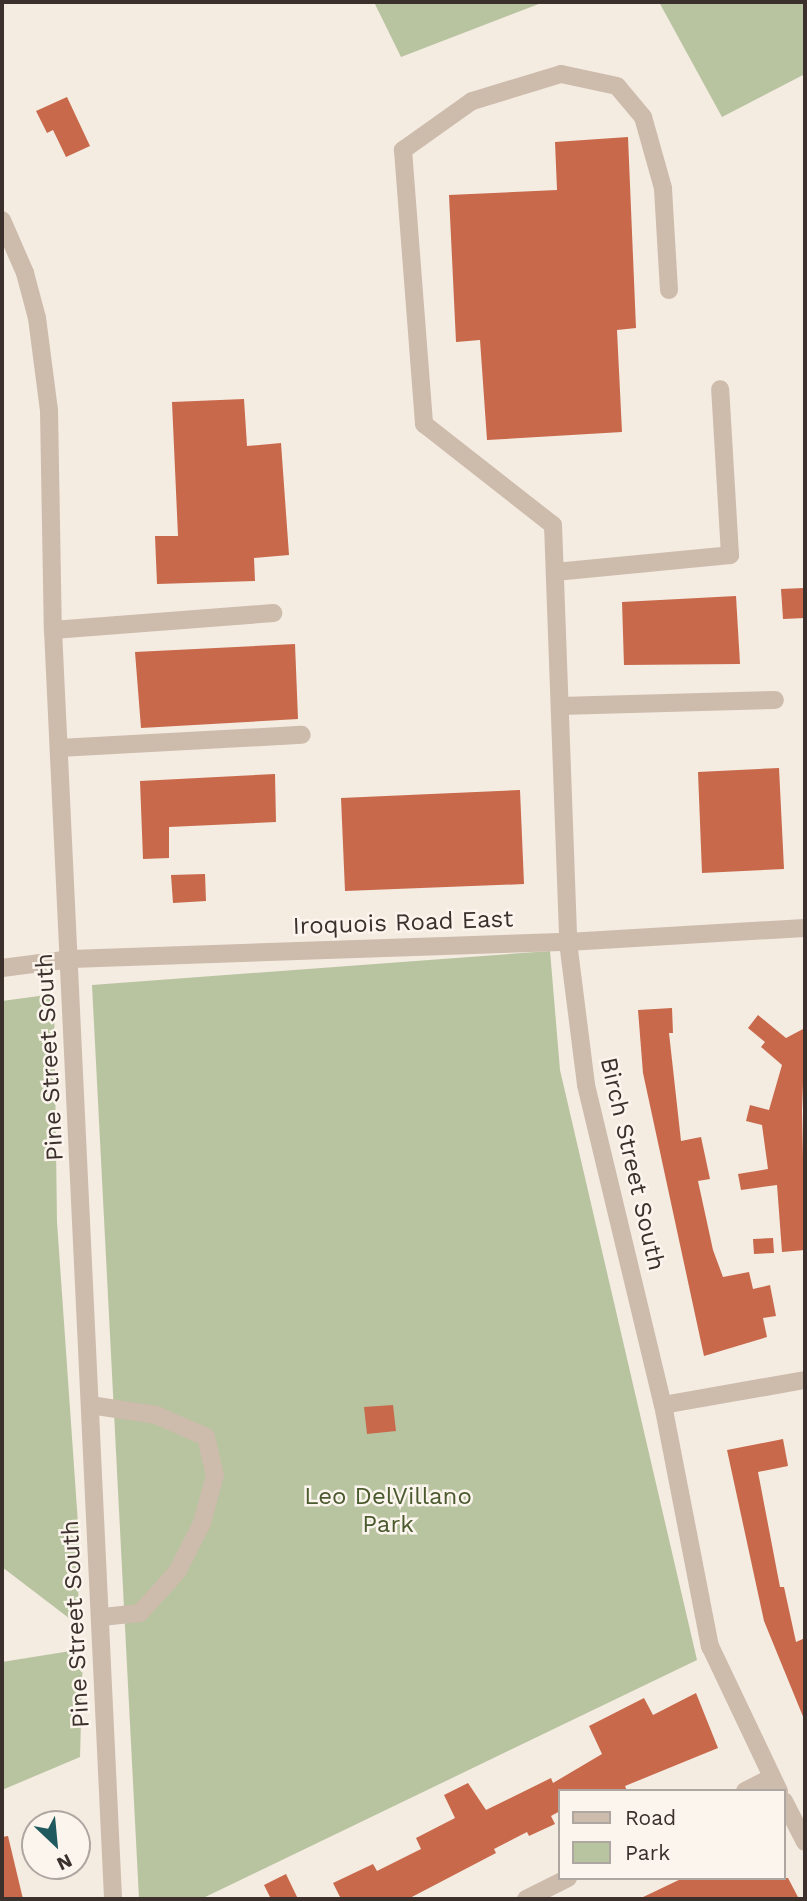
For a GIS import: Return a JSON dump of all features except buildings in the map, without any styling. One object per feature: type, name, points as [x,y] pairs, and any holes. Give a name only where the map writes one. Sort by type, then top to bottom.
[{"type":"street","name":"Birch Street South","points":[[669,290],[663,188],[643,117],[617,86],[561,74],[471,101],[403,150],[424,424],[554,525],[568,942],[586,1085],[663,1405],[710,1646],[776,1784]]},
{"type":"street","name":"Pine Street South","points":[[2,220],[25,273],[37,318],[49,410],[53,630],[71,959],[113,1899]]},
{"type":"street","points":[[555,572],[730,555],[720,389]]},
{"type":"street","points":[[53,630],[273,613]]},
{"type":"street","points":[[560,706],[775,700]]},
{"type":"street","points":[[59,748],[302,735]]},
{"type":"street","name":"Iroquois Road East","points":[[2,968],[71,959],[568,942],[805,928]]},
{"type":"street","points":[[663,1405],[805,1380]]},
{"type":"street","points":[[90,1405],[156,1415],[206,1437],[215,1475],[202,1523],[177,1572],[140,1613],[101,1617]]},
{"type":"street","points":[[754,1789],[776,1784]]},
{"type":"street","points":[[786,1805],[805,1842]]},
{"type":"street","points":[[526,1899],[564,1880]]},
{"type":"green space","points":[[374,2],[544,2],[401,57]]},
{"type":"green space","points":[[659,2],[805,2],[805,74],[722,117]]},
{"type":"green space","name":"Leo DelVillano Park","points":[[550,951],[560,1070],[697,1660],[201,1899],[139,1899],[92,985]]},
{"type":"green space","points":[[54,994],[57,1222],[79,1538],[78,1625],[2,1567],[2,1001]]},
{"type":"green space","points":[[83,1649],[80,1757],[2,1790],[2,1662]]}]
